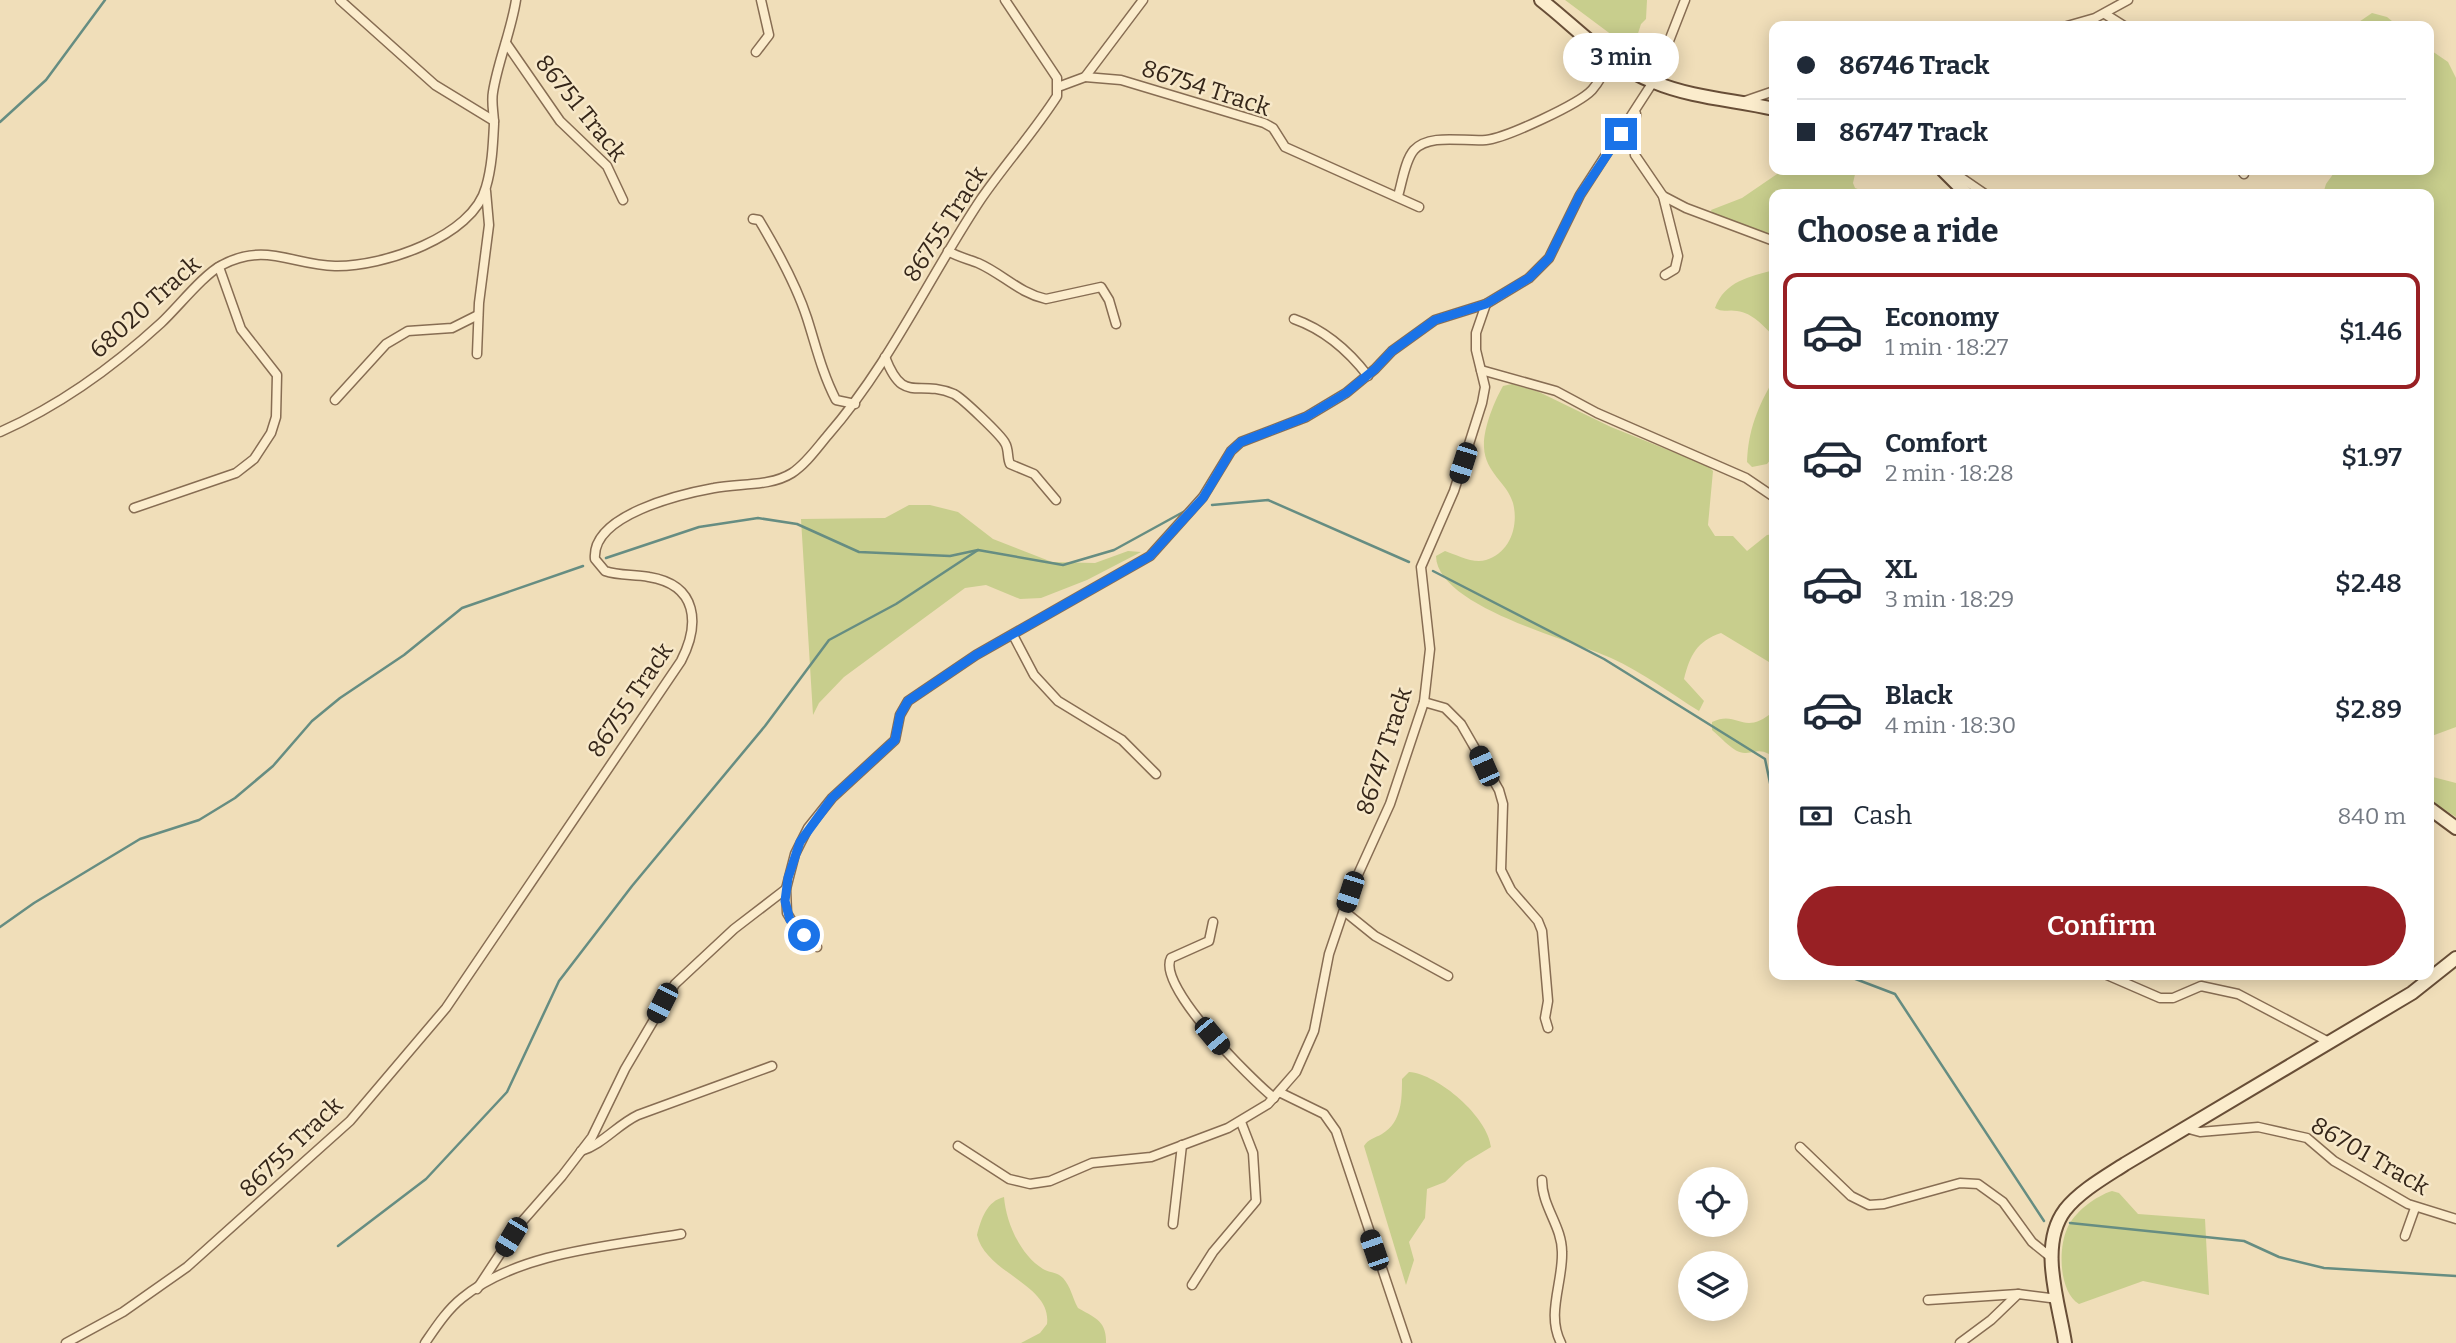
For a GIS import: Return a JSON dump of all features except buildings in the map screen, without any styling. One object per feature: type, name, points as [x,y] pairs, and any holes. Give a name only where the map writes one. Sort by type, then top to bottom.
[{"type":"street","points":[[340,0],[435,85],[494,121]]},
{"type":"street","points":[[477,355],[478,315],[489,225],[486,191],[494,121],[492,99],[516,0]]},
{"type":"street","points":[[756,52],[769,35],[761,0]]},
{"type":"street","points":[[1006,0],[1045,56],[1057,79],[1058,87],[1084,77],[1143,0]]},
{"type":"street","points":[[1541,0],[1611,57],[1653,82],[1769,109]]},
{"type":"street","points":[[817,947],[790,920],[785,901],[794,854],[808,828],[848,782],[890,746],[908,701],[965,662],[1126,571],[1163,545],[1203,498],[1231,451],[1241,442],[1306,417],[1368,376],[1392,351],[1435,320],[1486,304],[1529,278],[1549,258],[1580,195],[1653,82],[1685,0]]},
{"type":"street","points":[[2083,21],[2105,14],[2128,0]]},
{"type":"street","points":[[2105,14],[2116,21]]},
{"type":"street","name":"86751 Track","points":[[506,43],[561,121],[607,166],[623,200]]},
{"type":"street","points":[[1398,196],[1412,152],[1422,144],[1436,140],[1490,139],[1514,131],[1581,100],[1600,80],[1611,57]]},
{"type":"street","name":"86754 Track","points":[[1084,77],[1121,80],[1265,123],[1273,128],[1285,147],[1419,207]]},
{"type":"street","name":"86755 Track","points":[[66,1343],[122,1312],[187,1267],[350,1121],[446,1008],[681,662],[691,642],[692,609],[687,597],[663,580],[605,571],[599,567],[594,550],[602,534],[625,517],[661,502],[712,488],[779,479],[791,474],[855,404],[987,190],[1043,118],[1057,96],[1058,87]]},
{"type":"street","points":[[1739,103],[1769,93]]},
{"type":"street","points":[[1636,111],[1633,139],[1635,155],[1663,196],[1678,256],[1675,270],[1665,275]]},
{"type":"street","points":[[1948,175],[1962,189]]},
{"type":"street","points":[[1957,175],[1978,189]]},
{"type":"street","name":"68020 Track","points":[[0,432],[32,418],[94,380],[164,321],[219,267],[257,254],[274,254],[317,265],[379,263],[419,249],[459,223],[486,191]]},
{"type":"street","points":[[1663,196],[1686,208],[1769,239]]},
{"type":"street","points":[[753,219],[759,220],[775,247],[807,318],[825,380],[836,400],[855,404]]},
{"type":"street","points":[[948,251],[977,262],[1029,295],[1046,299],[1101,287],[1107,295],[1116,324]]},
{"type":"street","points":[[134,508],[236,473],[254,459],[271,433],[276,417],[277,375],[241,329],[219,267]]},
{"type":"street","name":"86747 Track","points":[[958,1146],[991,1170],[1009,1179],[1030,1184],[1060,1178],[1092,1163],[1139,1160],[1241,1122],[1278,1095],[1296,1072],[1314,1031],[1329,954],[1344,911],[1390,804],[1424,702],[1430,649],[1421,567],[1454,491],[1482,403],[1485,387],[1476,333],[1486,304]]},
{"type":"street","points":[[335,400],[386,344],[408,331],[452,328],[478,315]]},
{"type":"street","points":[[1294,319],[1347,349],[1368,376]]},
{"type":"street","points":[[885,357],[897,383],[905,387],[945,391],[965,400],[1007,445],[1010,464],[1034,474],[1056,500]]},
{"type":"street","points":[[1481,370],[1556,391],[1585,408],[1746,478],[1769,494]]},
{"type":"street","points":[[1013,635],[1034,675],[1068,709],[1112,733],[1156,774]]},
{"type":"street","points":[[1424,702],[1452,713],[1468,734],[1502,797],[1501,870],[1511,890],[1538,921],[1542,931],[1548,1001],[1545,1018],[1548,1028]]},
{"type":"street","points":[[2434,812],[2456,828]]},
{"type":"street","points":[[477,1289],[519,1225],[581,1152],[674,984],[734,929],[786,889]]},
{"type":"street","points":[[1344,911],[1375,936],[1448,976]]},
{"type":"street","points":[[1213,922],[1209,941],[1176,955],[1169,961],[1170,971],[1202,1025],[1238,1066],[1278,1095],[1324,1114],[1336,1131],[1407,1343]]},
{"type":"street","points":[[2434,976],[2456,958]]},
{"type":"street","points":[[2118,980],[2160,998],[2174,998],[2201,986],[2238,994],[2329,1042]]},
{"type":"street","points":[[2065,1343],[2051,1245],[2066,1209],[2084,1192],[2182,1128],[2412,993],[2428,980]]},
{"type":"street","points":[[581,1152],[593,1147],[623,1122],[638,1115],[772,1066]]},
{"type":"street","points":[[1192,1284],[1213,1252],[1256,1200],[1253,1153],[1241,1122]]},
{"type":"street","name":"86701 Track","points":[[2182,1128],[2200,1132],[2258,1127],[2306,1138],[2334,1161],[2415,1208],[2456,1219]]},
{"type":"street","points":[[1173,1224],[1182,1145]]},
{"type":"street","points":[[1800,1147],[1851,1196],[1869,1205],[1884,1204],[1960,1183],[1978,1184],[2003,1202],[2032,1242],[2053,1259]]},
{"type":"street","points":[[1542,1180],[1546,1208],[1562,1242],[1562,1264],[1554,1314],[1561,1343]]},
{"type":"street","points":[[2405,1236],[2415,1208]]},
{"type":"street","points":[[425,1343],[450,1309],[477,1289],[545,1256],[681,1234]]},
{"type":"street","points":[[1928,1300],[2018,1294],[2058,1299]]},
{"type":"street","points":[[1960,1343],[1991,1320],[2018,1294]]},
{"type":"green space","points":[[1565,0],[1647,0],[1646,19],[1641,24],[1634,46],[1628,47]]},
{"type":"green space","points":[[2372,13],[2392,21],[2360,21]]},
{"type":"green space","points":[[2434,52],[2448,62],[2456,78],[2456,727],[2434,735],[2434,189],[2324,189],[2332,175],[2434,175]]},
{"type":"green space","points":[[1776,175],[1855,175],[1853,183],[1858,189],[1769,189],[1769,234],[1712,213],[1711,210],[1742,198]]},
{"type":"green space","points":[[1769,271],[1769,332],[1748,314],[1715,308],[1731,286]]},
{"type":"green space","points":[[1512,384],[1539,392],[1611,427],[1708,466],[1713,471],[1708,525],[1715,536],[1733,536],[1747,551],[1769,535],[1769,662],[1721,633],[1706,640],[1696,650],[1684,679],[1704,701],[1699,711],[1645,676],[1611,658],[1509,619],[1458,591],[1442,574],[1436,556],[1445,551],[1470,560],[1486,560],[1507,545],[1515,521],[1513,503],[1488,464],[1484,447],[1487,424],[1503,386]]},
{"type":"green space","points":[[1769,389],[1769,461],[1752,467],[1747,462],[1748,450],[1759,409]]},
{"type":"green space","points":[[909,505],[930,505],[958,512],[993,539],[1052,562],[1095,563],[1128,551],[1141,552],[1087,580],[1041,598],[1020,599],[986,585],[965,588],[844,677],[819,703],[813,715],[801,519],[885,518]]},
{"type":"green space","points":[[1769,715],[1769,754],[1760,751],[1741,753],[1712,730],[1712,722],[1721,719],[1747,723]]},
{"type":"green space","points":[[2434,777],[2456,783],[2456,817],[2434,803]]},
{"type":"green space","points":[[1409,1072],[1434,1080],[1460,1099],[1481,1123],[1491,1147],[1466,1162],[1445,1182],[1427,1189],[1425,1218],[1409,1242],[1414,1260],[1406,1285],[1364,1146],[1394,1123],[1401,1102],[1402,1079]]},
{"type":"green space","points":[[2112,1191],[2119,1193],[2138,1214],[2205,1219],[2209,1295],[2143,1281],[2079,1304],[2072,1298],[2062,1270],[2064,1237],[2070,1223],[2086,1205]]},
{"type":"green space","points":[[1004,1197],[1011,1227],[1021,1247],[1043,1269],[1063,1278],[1078,1308],[1102,1324],[1106,1343],[1021,1343],[1040,1333],[1047,1324],[1046,1310],[1029,1289],[992,1260],[977,1235],[989,1207]]},
{"type":"waterway","points":[[0,122],[46,80],[105,0]]},
{"type":"waterway","points":[[1212,505],[1268,500],[1409,562]]},
{"type":"waterway","points":[[606,558],[699,527],[758,518],[797,524],[859,552],[950,556],[978,550],[1063,565],[1114,550],[1185,511]]},
{"type":"waterway","points":[[338,1246],[426,1179],[507,1092],[559,981],[632,886],[765,726],[829,640],[896,604],[978,550]]},
{"type":"waterway","points":[[0,927],[34,903],[140,839],[199,820],[235,798],[273,766],[312,721],[340,698],[404,655],[462,608],[583,566]]},
{"type":"waterway","points":[[1433,571],[1604,659],[1765,759],[1769,778]]},
{"type":"waterway","points":[[1858,980],[1895,994],[2044,1221]]},
{"type":"waterway","points":[[2070,1223],[2244,1241],[2279,1257],[2324,1268],[2456,1276]]},
{"type":"route","points":[[804,935],[790,920],[785,901],[794,854],[808,828],[832,798],[895,740],[900,715],[908,701],[954,668],[1150,556],[1163,545],[1203,498],[1231,451],[1241,442],[1306,417],[1346,393],[1392,351],[1435,320],[1486,304],[1529,278],[1549,258],[1566,219],[1621,134]]}]
